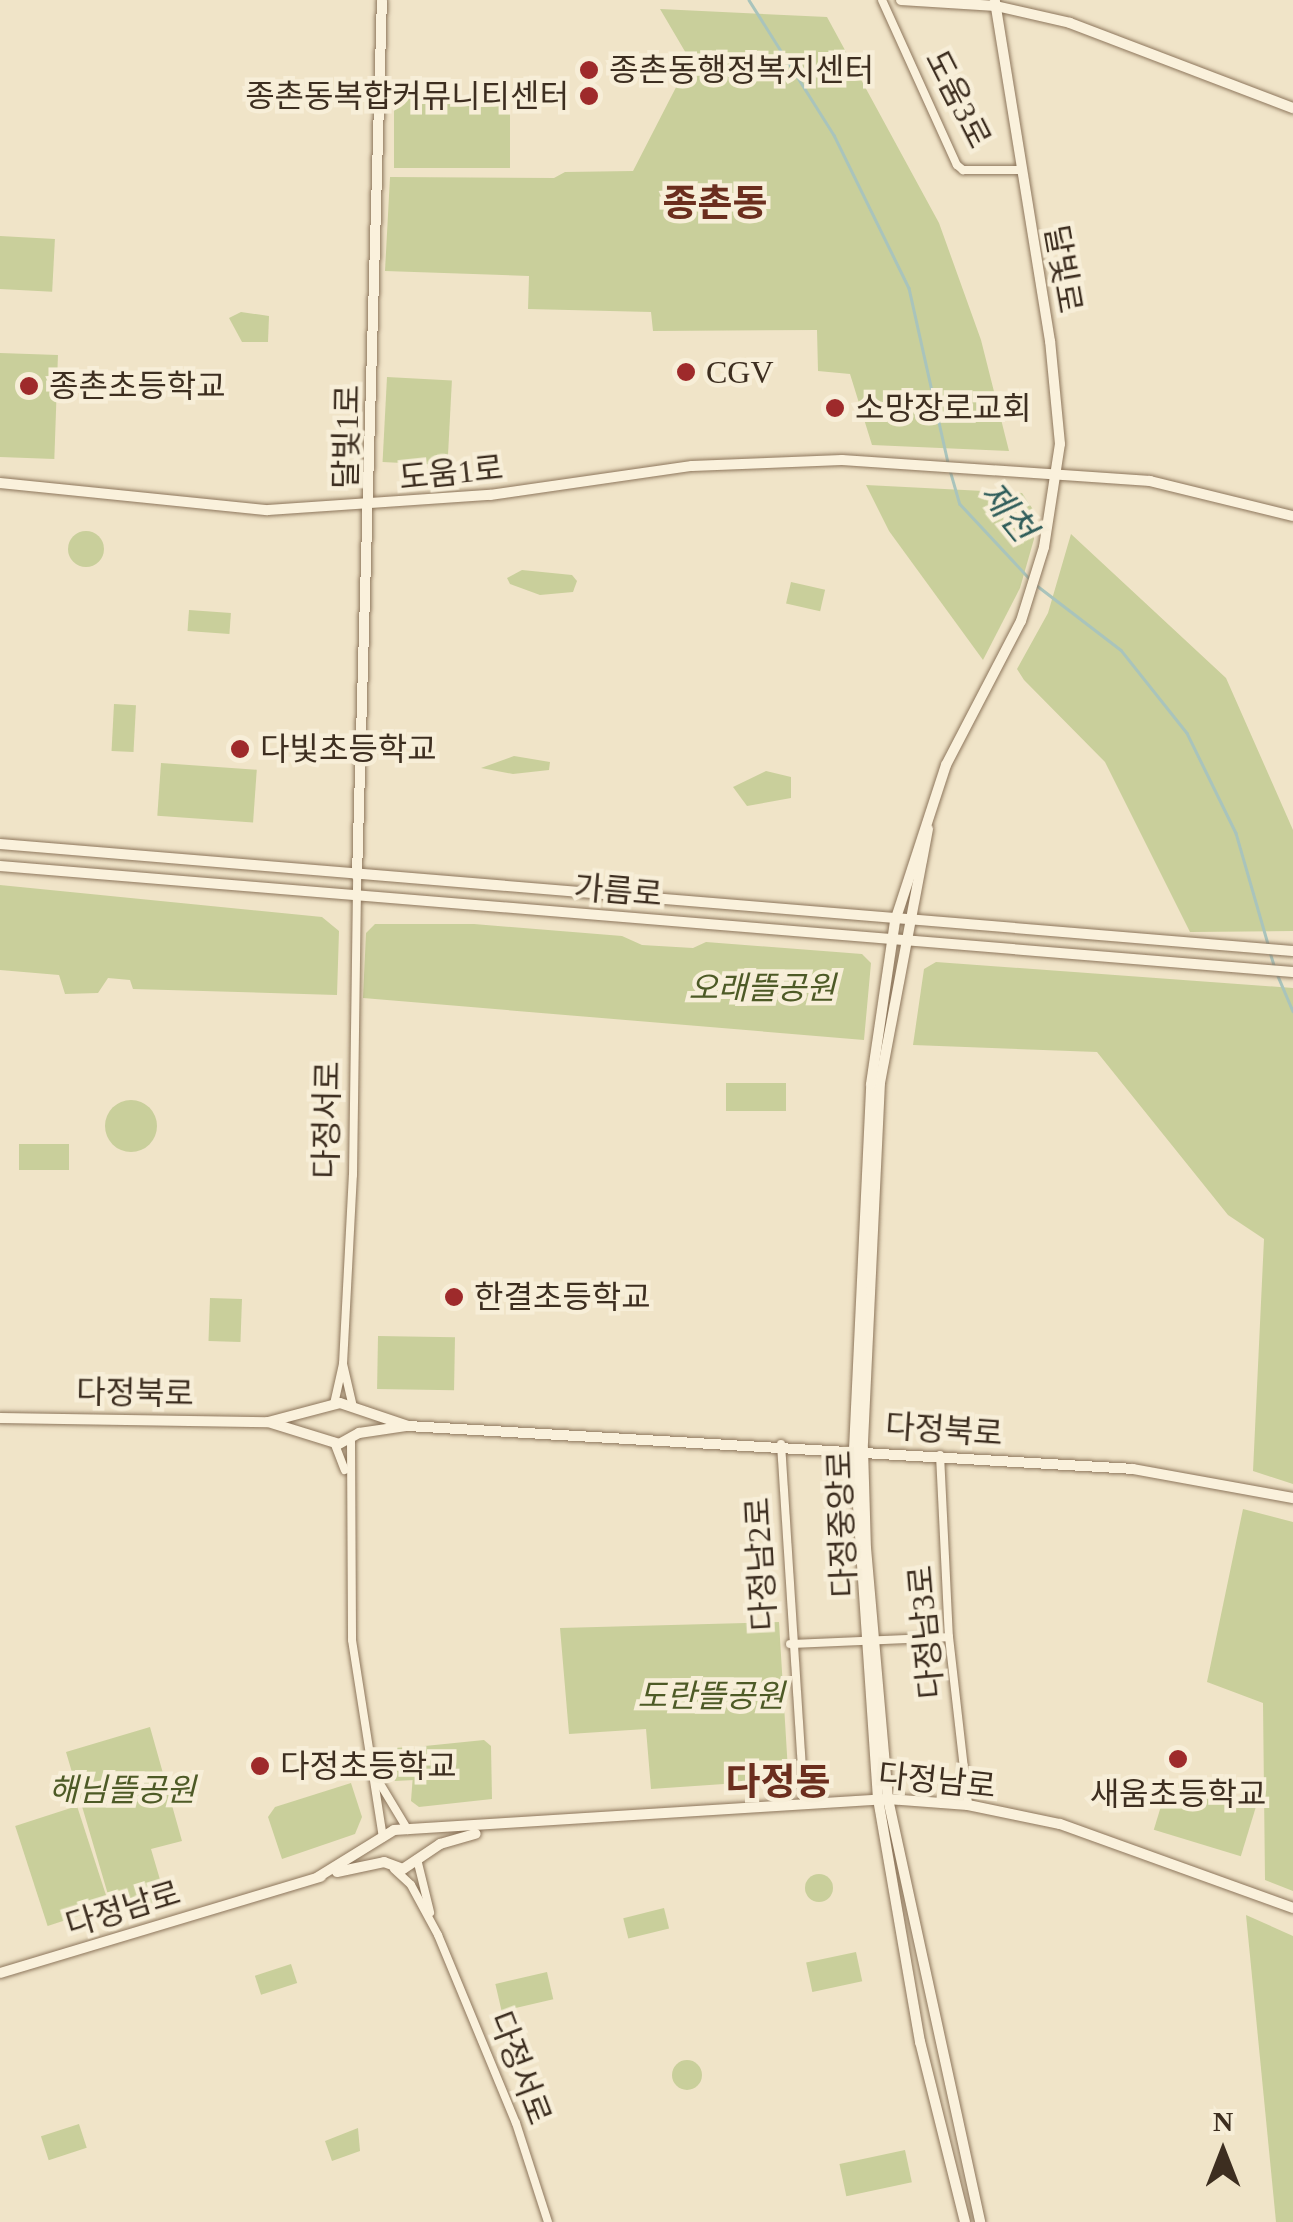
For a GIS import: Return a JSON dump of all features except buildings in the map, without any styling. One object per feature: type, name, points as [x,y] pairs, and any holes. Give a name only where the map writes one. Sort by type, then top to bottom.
[{"type":"street","name":"달빛1로","points":[[357,876],[371,506],[382,0]]},
{"type":"street","name":"도움3로","points":[[882,0],[957,164],[963,170],[1022,170]]},
{"type":"street","name":"도움3로","points":[[900,0],[995,3],[1124,39],[1293,108]]},
{"type":"street","name":"달빛로","points":[[929,818],[946,765],[1021,621],[1044,547],[1056,474],[1058,396],[995,3]]},
{"type":"street","name":"도움1로","points":[[0,483],[268,510],[371,506],[692,466],[906,463],[1056,474]]},
{"type":"street","points":[[1056,474],[1150,481],[1293,516]]},
{"type":"street","points":[[895,922],[929,818]]},
{"type":"street","name":"다정중앙로","points":[[858,1449],[880,1082],[929,818]]},
{"type":"street","name":"가름로","points":[[0,844],[895,922],[1293,951]]},
{"type":"street","name":"가름로","points":[[0,866],[1293,972]]},
{"type":"street","name":"다정서로","points":[[343,1364],[357,876]]},
{"type":"street","name":"다정중앙로","points":[[895,922],[871,1084],[858,1449],[867,1640],[883,1799],[920,2042],[965,2222]]},
{"type":"street","points":[[343,1364],[329,1408],[329,1439],[348,1480]]},
{"type":"street","points":[[343,1364],[356,1410],[348,1480],[354,1662],[376,1778],[382,1840],[389,1866],[411,1884],[438,1935]]},
{"type":"street","points":[[268,1422],[329,1408],[356,1410],[408,1426]]},
{"type":"street","name":"다정북로","points":[[0,1418],[268,1422]]},
{"type":"street","points":[[268,1422],[329,1439],[408,1426]]},
{"type":"street","name":"다정북로","points":[[408,1426],[781,1444],[1133,1469],[1293,1498]]},
{"type":"street","name":"다정남2로","points":[[781,1444],[790,1644],[804,1800]]},
{"type":"street","name":"다정남3로","points":[[940,1455],[949,1638],[968,1806]]},
{"type":"street","points":[[790,1644],[949,1638]]},
{"type":"street","points":[[376,1778],[410,1832],[438,1935]]},
{"type":"street","name":"다정중앙로","points":[[883,1799],[980,2222]]},
{"type":"street","name":"다정남로","points":[[501,1827],[594,1813],[804,1800],[883,1799],[968,1806],[1127,1844],[1293,1908]]},
{"type":"street","points":[[318,1877],[394,1830],[501,1827]]},
{"type":"street","points":[[318,1877],[389,1866],[501,1827]]},
{"type":"street","name":"다정남로","points":[[0,1973],[318,1877]]},
{"type":"street","name":"다정서로","points":[[438,1935],[548,2222]]},
{"type":"green space","points":[[660,9],[827,17],[939,223],[981,340],[1009,451],[872,445],[850,374],[818,371],[817,330],[653,331],[651,312],[528,309],[529,276],[385,271],[390,177],[554,178],[565,172],[633,171],[690,60]]},
{"type":"green space","points":[[394,98],[510,98],[510,168],[394,168]]},
{"type":"green space","points":[[0,236],[55,239],[52,292],[0,289]]},
{"type":"green space","points":[[241,312],[269,316],[268,342],[242,342],[229,318]]},
{"type":"green space","points":[[0,353],[58,355],[54,459],[0,457]]},
{"type":"green space","points":[[387,377],[452,380],[447,465],[383,462]]},
{"type":"green space","points":[[866,485],[1022,493],[1034,511],[1034,539],[1020,588],[983,660],[889,531]]},
{"type":"green space","points":[[86,531],[98,537],[104,549],[98,561],[86,567],[74,561],[68,549],[74,537]]},
{"type":"green space","points":[[1071,534],[1226,678],[1293,830],[1293,931],[1190,932],[1105,762],[1017,669],[1048,613]]},
{"type":"green space","points":[[522,570],[572,575],[577,581],[573,592],[540,595],[510,584],[507,578]]},
{"type":"green space","points":[[791,582],[825,590],[820,611],[786,603]]},
{"type":"green space","points":[[189,610],[231,613],[229,634],[188,631]]},
{"type":"green space","points":[[114,704],[136,705],[134,752],[112,751]]},
{"type":"green space","points":[[514,756],[550,762],[549,770],[513,774],[481,768]]},
{"type":"green space","points":[[161,763],[257,770],[253,823],[157,816]]},
{"type":"green space","points":[[766,771],[791,777],[791,798],[747,806],[733,787]]},
{"type":"green space","points":[[0,885],[322,917],[339,931],[337,995],[133,989],[130,980],[108,978],[98,993],[65,994],[59,975],[0,970]]},
{"type":"green space","name":"오래뜰공원","points":[[375,924],[474,924],[622,936],[642,945],[693,948],[706,942],[862,954],[871,963],[864,1040],[363,998],[366,933]]},
{"type":"green space","points":[[936,962],[1293,988],[1293,1484],[1253,1471],[1264,1239],[1228,1215],[1097,1052],[913,1045],[924,969]]},
{"type":"green space","points":[[726,1083],[786,1083],[786,1111],[726,1111]]},
{"type":"green space","points":[[131,1100],[149,1108],[157,1126],[149,1144],[131,1152],[113,1144],[105,1126],[113,1108]]},
{"type":"green space","points":[[19,1144],[69,1144],[69,1170],[19,1170]]},
{"type":"green space","points":[[210,1298],[242,1299],[240,1342],[208,1341]]},
{"type":"green space","points":[[378,1336],[455,1337],[454,1390],[377,1389]]},
{"type":"green space","points":[[1243,1509],[1293,1522],[1293,1891],[1265,1880],[1263,1703],[1207,1682]]},
{"type":"green space","name":"도란뜰공원","points":[[779,1622],[788,1771],[781,1780],[651,1789],[646,1729],[569,1734],[560,1628]]},
{"type":"green space","name":"해님뜰공원","points":[[150,1727],[182,1841],[151,1849],[166,1900],[114,1915],[66,1752]]},
{"type":"green space","points":[[484,1740],[491,1746],[492,1799],[419,1807],[411,1801],[415,1747]]},
{"type":"green space","points":[[413,1747],[415,1780],[395,1781],[393,1748]]},
{"type":"green space","points":[[1169,1780],[1256,1807],[1241,1856],[1154,1830]]},
{"type":"green space","points":[[351,1783],[362,1817],[355,1834],[282,1859],[268,1817],[275,1807]]},
{"type":"green space","points":[[77,1806],[109,1906],[48,1926],[15,1826]]},
{"type":"green space","points":[[819,1874],[829,1878],[833,1888],[829,1898],[819,1902],[809,1898],[805,1888],[809,1878]]},
{"type":"green space","points":[[664,1908],[669,1928],[628,1939],[623,1918]]},
{"type":"green space","points":[[1246,1915],[1293,1936],[1293,2222],[1276,2222]]},
{"type":"green space","points":[[856,1952],[862,1981],[812,1992],[806,1963]]},
{"type":"green space","points":[[291,1964],[297,1983],[261,1995],[255,1976]]},
{"type":"green space","points":[[547,1972],[553,1999],[502,2011],[495,1984]]},
{"type":"green space","points":[[687,2060],[697,2065],[702,2075],[697,2085],[687,2090],[677,2085],[672,2075],[677,2065]]},
{"type":"green space","points":[[79,2124],[87,2148],[49,2160],[41,2136]]},
{"type":"green space","points":[[358,2128],[360,2151],[332,2161],[325,2141]]},
{"type":"green space","points":[[905,2150],[912,2182],[846,2196],[839,2164]]},
{"type":"waterway","name":"제천","points":[[749,0],[834,135],[909,288],[948,462]]},
{"type":"waterway","name":"제천","points":[[950,470],[960,504],[1029,578]]},
{"type":"waterway","name":"제천","points":[[1035,584],[1121,650],[1187,733],[1236,833],[1268,944]]},
{"type":"waterway","name":"제천","points":[[1270,952],[1275,968]]},
{"type":"waterway","name":"제천","points":[[1278,976],[1293,1011]]},
{"type":"place","name":"종촌동행정복지센터","points":[[589,70]]},
{"type":"place","name":"종촌동복합커뮤니티센터","points":[[589,96]]},
{"type":"place","name":"CGV","points":[[686,372]]},
{"type":"place","name":"종촌초등학교","points":[[29,386]]},
{"type":"place","name":"소망장로교회","points":[[835,408]]},
{"type":"place","name":"다빛초등학교","points":[[240,749]]},
{"type":"place","name":"한결초등학교","points":[[454,1297]]},
{"type":"place","name":"새움초등학교","points":[[1178,1759]]},
{"type":"place","name":"다정초등학교","points":[[260,1766]]},
{"type":"district","name":"종촌동","points":[[715,204]]},
{"type":"district","name":"다정동","points":[[778,1783]]}]
